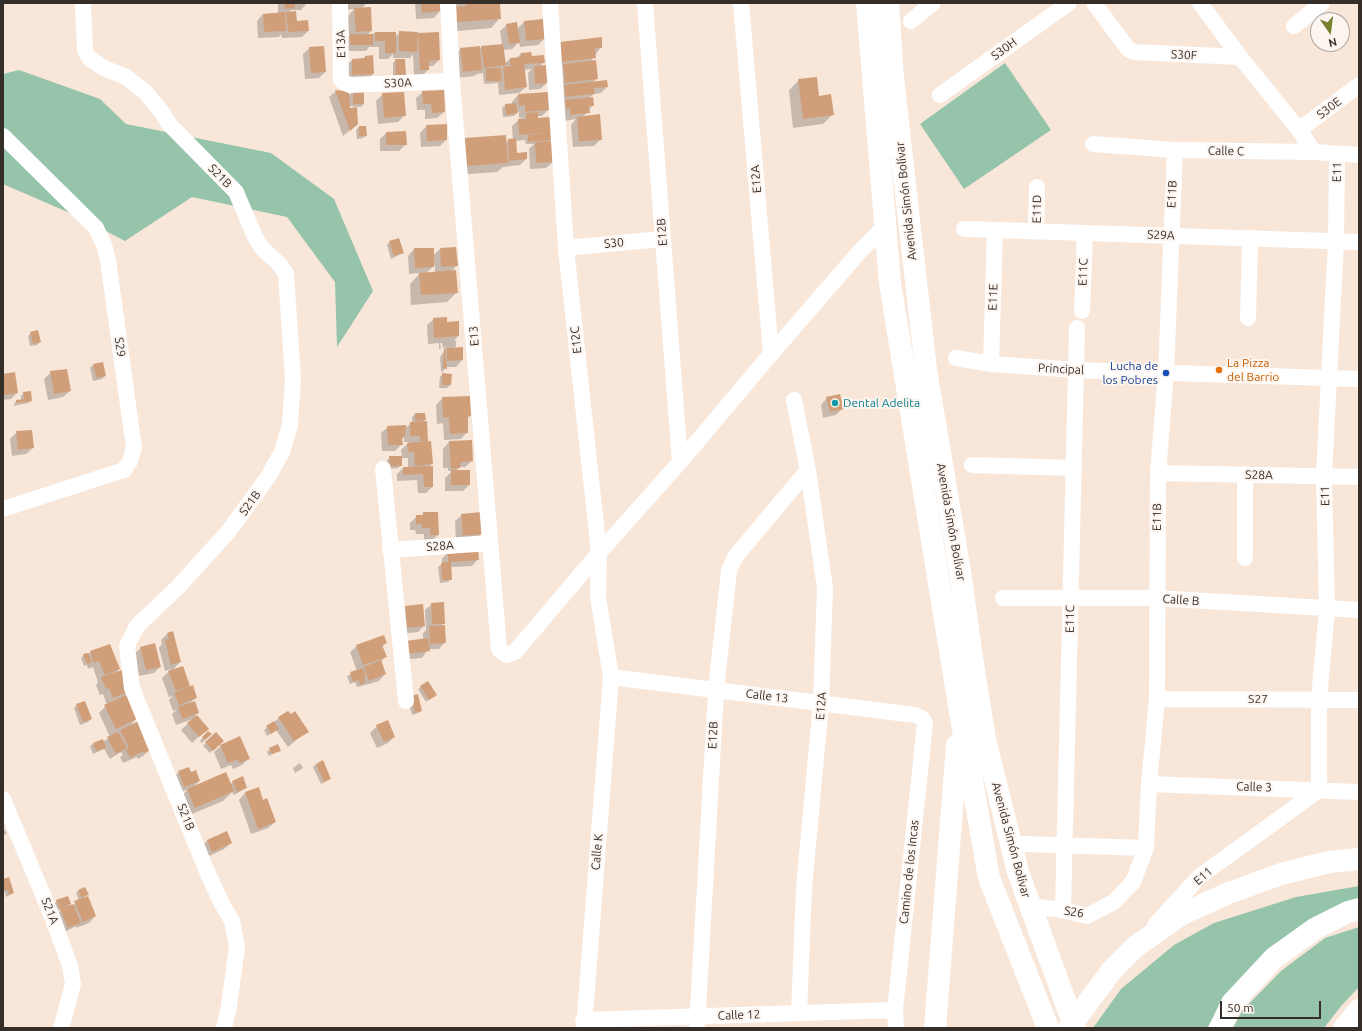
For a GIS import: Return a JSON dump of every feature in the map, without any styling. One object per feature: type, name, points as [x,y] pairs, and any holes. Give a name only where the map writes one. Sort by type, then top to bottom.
[{"type":"main road","name":"Avenida Simón Bolívar","points":[[867,3],[890,283],[960,712],[989,878],[1048,1028]]},
{"type":"main road","name":"Avenida Simón Bolívar","points":[[888,3],[894,86],[928,385],[960,572],[972,658],[986,739],[1018,872],[1031,913],[1075,1028]]},
{"type":"main road","points":[[935,1028],[960,712]]},
{"type":"main road","points":[[1069,1028],[1112,970],[1135,947],[1182,914],[1229,893],[1281,874],[1329,862],[1359,859]]},
{"type":"main road","points":[[1220,1028],[1232,1003],[1274,958],[1316,928],[1348,912],[1359,909]]},
{"type":"main road","points":[[1344,1028],[1359,1010]]},
{"type":"street","name":"S21B","points":[[83,3],[86,50],[89,58],[104,68],[126,77],[145,92],[170,124],[236,192],[255,237],[262,248],[280,265],[286,274],[293,379],[290,425],[282,452],[268,477],[228,532],[178,587],[137,626],[127,646],[132,688],[208,874],[232,921],[236,947],[229,1006],[224,1028]]},
{"type":"street","name":"E13A","points":[[340,3],[341,80],[345,83]]},
{"type":"street","name":"E13","points":[[448,3],[452,81],[499,649],[507,655],[515,652],[598,553]]},
{"type":"street","name":"E12C","points":[[550,3],[566,248],[598,553],[598,597],[611,677]]},
{"type":"street","name":"E12B","points":[[645,3],[680,462]]},
{"type":"street","name":"E12A","points":[[741,3],[771,354]]},
{"type":"street","points":[[911,21],[933,3]]},
{"type":"street","name":"S30H","points":[[940,95],[1068,3]]},
{"type":"street","name":"S30F","points":[[1094,3],[1128,49],[1134,52],[1240,57]]},
{"type":"street","points":[[1200,3],[1240,57],[1299,130],[1314,152]]},
{"type":"street","points":[[1294,26],[1322,3]]},
{"type":"street","name":"S30A","points":[[345,83],[350,85],[452,81]]},
{"type":"street","name":"S30E","points":[[1299,130],[1359,85]]},
{"type":"street","name":"S29","points":[[3,136],[96,228],[104,245],[108,260],[134,448],[130,461],[124,470],[3,508]]},
{"type":"street","name":"Calle C","points":[[1093,144],[1175,150],[1314,152],[1337,155],[1359,155]]},
{"type":"street","name":"E11B","points":[[1133,882],[1146,848],[1149,784],[1157,699],[1156,598],[1158,473],[1166,373],[1170,235],[1175,150]]},
{"type":"street","name":"E11","points":[[1135,947],[1200,876],[1319,790],[1319,699],[1327,609],[1324,476],[1336,241],[1337,155]]},
{"type":"street","name":"E11D","points":[[1036,230],[1037,187]]},
{"type":"street","points":[[598,553],[680,462],[856,256],[885,226]]},
{"type":"street","name":"S29A","points":[[964,229],[1036,230],[1084,233],[1359,242]]},
{"type":"street","name":"E11E","points":[[991,364],[995,230]]},
{"type":"street","name":"E11C","points":[[1082,310],[1084,233]]},
{"type":"street","points":[[1248,318],[1250,238]]},
{"type":"street","name":"S30","points":[[566,248],[662,239]]},
{"type":"street","name":"E11C","points":[[1063,910],[1078,328]]},
{"type":"street","name":"Principal","points":[[956,358],[991,364],[1077,370],[1359,379]]},
{"type":"street","name":"E12A","points":[[794,400],[808,470],[825,588],[821,703],[804,888],[799,1013]]},
{"type":"street","points":[[972,465],[1074,468]]},
{"type":"street","points":[[383,469],[406,701]]},
{"type":"street","name":"E12B","points":[[697,1022],[716,690],[729,571],[735,557],[808,470]]},
{"type":"street","name":"S28A","points":[[1158,473],[1359,477]]},
{"type":"street","points":[[1245,474],[1245,558]]},
{"type":"street","name":"S28A","points":[[390,550],[490,543]]},
{"type":"street","name":"Calle B","points":[[1003,598],[1156,598],[1359,610]]},
{"type":"street","name":"Calle 13","points":[[611,677],[915,715],[922,718]]},
{"type":"street","name":"Calle K","points":[[584,1024],[611,677]]},
{"type":"street","name":"S27","points":[[1157,699],[1359,700]]},
{"type":"street","name":"Camino de los Incas","points":[[896,1028],[895,1010],[925,723],[922,718]]},
{"type":"street","name":"Calle 3","points":[[1149,784],[1287,788],[1359,792]]},
{"type":"street","points":[[1281,816],[1289,797],[1287,788]]},
{"type":"street","name":"S21A","points":[[3,799],[53,919],[70,966],[73,984],[61,1028]]},
{"type":"street","points":[[1024,844],[1146,848]]},
{"type":"street","name":"S26","points":[[1031,913],[1063,910],[1087,916],[1114,902],[1133,882]]},
{"type":"street","name":"Calle 12","points":[[584,1024],[697,1022],[799,1013],[895,1010]]},
{"type":"green space","points":[[1005,63],[1051,130],[964,189],[920,124]]},
{"type":"green space","points":[[19,70],[100,99],[126,124],[271,153],[334,199],[373,291],[337,347],[335,282],[287,217],[192,197],[125,241],[79,217],[3,184],[3,74]]},
{"type":"green space","points":[[1359,886],[1359,902],[1235,986],[1207,1028],[1093,1028],[1121,989],[1174,945],[1214,923],[1296,897]]},
{"type":"green space","points":[[1359,927],[1359,987],[1342,1005],[1324,1028],[1233,1028],[1242,1011],[1281,971],[1325,938]]},
{"type":"building","points":[[284,3],[295,3],[295,8],[285,9]]},
{"type":"building","points":[[421,3],[440,3],[441,11],[422,13]]},
{"type":"building","points":[[466,3],[500,4],[501,19],[456,22],[455,7],[466,6]]},
{"type":"building","points":[[371,7],[372,31],[356,32],[354,8]]},
{"type":"building","points":[[296,11],[297,21],[308,20],[309,31],[288,32],[286,12]]},
{"type":"building","points":[[285,12],[286,31],[264,32],[263,14]]},
{"type":"building","points":[[543,19],[545,39],[526,41],[524,21]]},
{"type":"building","points":[[517,22],[520,43],[509,44],[506,24]]},
{"type":"building","points":[[399,31],[418,32],[417,52],[399,51]]},
{"type":"building","points":[[375,32],[396,32],[396,53],[385,53],[385,41],[375,41]]},
{"type":"building","points":[[439,32],[440,60],[429,61],[429,70],[420,70],[418,33]]},
{"type":"building","points":[[350,34],[373,34],[373,45],[350,45]]},
{"type":"building","points":[[602,37],[602,48],[595,48],[596,58],[562,62],[560,42]]},
{"type":"building","points":[[503,44],[506,65],[484,68],[481,46]]},
{"type":"building","points":[[324,46],[326,72],[311,73],[309,47]]},
{"type":"building","points":[[480,46],[482,70],[463,72],[460,48]]},
{"type":"building","points":[[531,52],[532,56],[544,55],[545,63],[524,64],[527,87],[505,90],[503,67],[515,65],[510,65],[510,58],[521,57],[521,53]]},
{"type":"building","points":[[373,55],[374,74],[352,75],[352,59],[365,58],[365,56]]},
{"type":"building","points":[[395,59],[405,59],[406,75],[396,76]]},
{"type":"building","points":[[596,60],[598,79],[565,83],[563,64]]},
{"type":"building","points":[[546,65],[548,83],[535,84],[534,66]]},
{"type":"building","points":[[486,68],[501,68],[502,81],[486,81]]},
{"type":"building","points":[[817,77],[819,96],[831,94],[834,115],[803,119],[798,79]]},
{"type":"building","points":[[607,80],[608,87],[594,88],[595,94],[565,97],[564,85]]},
{"type":"building","points":[[335,90],[349,91],[350,108],[357,107],[358,124],[350,131]]},
{"type":"building","points":[[444,90],[445,112],[432,113],[431,104],[423,104],[422,91]]},
{"type":"building","points":[[353,91],[364,91],[364,104],[353,104]]},
{"type":"building","points":[[404,92],[406,116],[384,118],[382,93]]},
{"type":"building","points":[[548,92],[550,110],[525,112],[525,105],[519,106],[518,94]]},
{"type":"building","points":[[593,97],[594,106],[589,106],[590,113],[570,115],[570,108],[566,109],[565,100]]},
{"type":"building","points":[[516,103],[518,113],[506,115],[505,104]]},
{"type":"building","points":[[538,112],[538,118],[550,117],[553,140],[528,142],[528,135],[544,133],[519,135],[518,119],[526,119],[526,113]]},
{"type":"building","points":[[600,114],[602,140],[579,141],[577,117]]},
{"type":"building","points":[[447,124],[447,140],[427,141],[426,125]]},
{"type":"building","points":[[359,126],[366,126],[367,136],[359,136]]},
{"type":"building","points":[[406,131],[407,145],[386,145],[386,132]]},
{"type":"building","points":[[506,135],[508,163],[466,166],[464,138]]},
{"type":"building","points":[[516,138],[517,153],[527,152],[527,159],[509,161],[508,139]]},
{"type":"building","points":[[553,141],[554,162],[536,163],[535,142]]},
{"type":"building","points":[[399,238],[404,253],[394,256],[389,241]]},
{"type":"building","points":[[456,247],[458,266],[441,267],[440,248]]},
{"type":"building","points":[[414,248],[434,248],[434,267],[415,268]]},
{"type":"building","points":[[456,270],[458,293],[421,295],[419,273]]},
{"type":"building","points":[[447,317],[447,322],[459,321],[459,336],[434,338],[433,318]]},
{"type":"building","points":[[38,330],[41,342],[33,344],[30,332]]},
{"type":"building","points":[[463,347],[463,360],[447,361],[447,348]]},
{"type":"building","points":[[444,348],[445,349],[447,369],[443,368]]},
{"type":"building","points":[[103,362],[106,376],[96,378],[93,364]]},
{"type":"building","points":[[67,369],[71,391],[54,394],[50,371]]},
{"type":"building","points":[[15,372],[18,393],[3,395],[3,374]]},
{"type":"building","points":[[442,373],[452,374],[451,385],[442,385]]},
{"type":"building","points":[[31,391],[32,401],[16,403],[16,400],[24,399],[23,392]]},
{"type":"building","name":"Dental Adelita","points":[[840,394],[844,409],[830,412],[826,397]]},
{"type":"building","points":[[470,396],[471,416],[468,416],[468,433],[450,434],[449,417],[443,418],[442,397]]},
{"type":"building","points":[[415,413],[425,413],[426,420],[415,421]]},
{"type":"building","points":[[427,421],[428,441],[420,441],[420,436],[410,436],[410,422]]},
{"type":"building","points":[[406,425],[405,437],[402,437],[403,445],[388,445],[387,426]]},
{"type":"building","points":[[32,430],[34,448],[18,450],[16,431]]},
{"type":"building","points":[[472,440],[473,461],[461,462],[460,468],[451,469],[449,441]]},
{"type":"building","points":[[431,441],[433,464],[415,466],[414,452],[408,452],[407,443]]},
{"type":"building","points":[[389,456],[402,456],[402,466],[390,466]]},
{"type":"building","points":[[433,466],[433,487],[424,487],[423,474],[403,475],[403,467]]},
{"type":"building","points":[[451,470],[470,470],[470,485],[451,485]]},
{"type":"building","points":[[423,512],[438,512],[439,535],[430,535],[430,528],[422,528],[422,524],[416,524],[416,515],[423,515]]},
{"type":"building","points":[[481,512],[482,534],[463,536],[461,514]]},
{"type":"building","points":[[478,549],[479,560],[451,562],[452,580],[442,580],[441,563],[448,562],[448,551]]},
{"type":"building","points":[[444,602],[445,624],[432,624],[431,603]]},
{"type":"building","points":[[423,604],[425,626],[407,628],[405,606]]},
{"type":"building","points":[[445,625],[446,643],[430,644],[429,626]]},
{"type":"building","points":[[173,631],[181,662],[171,665],[165,640],[169,639],[167,633]]},
{"type":"building","points":[[384,635],[387,643],[382,645],[387,657],[363,665],[356,645]]},
{"type":"building","points":[[428,638],[430,651],[407,654],[405,641]]},
{"type":"building","points":[[155,643],[161,667],[146,670],[140,647]]},
{"type":"building","points":[[110,644],[120,669],[105,675],[99,661],[94,663],[90,651]]},
{"type":"building","points":[[88,653],[92,662],[87,664],[83,654]]},
{"type":"building","points":[[381,660],[386,674],[369,681],[364,667]]},
{"type":"building","points":[[183,666],[190,686],[176,691],[168,671]]},
{"type":"building","points":[[363,668],[366,677],[364,678],[365,683],[360,685],[358,680],[353,682],[350,672]]},
{"type":"building","points":[[122,670],[131,691],[113,698],[109,688],[106,689],[101,677]]},
{"type":"building","points":[[428,681],[437,695],[429,700],[420,686]]},
{"type":"building","points":[[193,685],[197,698],[179,705],[174,693]]},
{"type":"building","points":[[129,694],[137,719],[116,729],[104,705]]},
{"type":"building","points":[[418,694],[422,711],[415,713],[411,696]]},
{"type":"building","points":[[85,701],[92,719],[83,722],[76,704]]},
{"type":"building","points":[[195,701],[199,713],[182,719],[178,707]]},
{"type":"building","points":[[288,711],[291,714],[295,711],[309,732],[294,741],[278,717]]},
{"type":"building","points":[[197,715],[209,729],[199,737],[187,723]]},
{"type":"building","points":[[141,720],[151,750],[144,753],[143,751],[130,758],[126,750],[129,748],[120,730]]},
{"type":"building","points":[[388,720],[395,737],[384,742],[376,725]]},
{"type":"building","points":[[274,721],[279,729],[271,734],[266,726]]},
{"type":"building","points":[[208,731],[212,734],[205,740],[202,737]]},
{"type":"building","points":[[118,732],[127,748],[116,754],[107,737]]},
{"type":"building","points":[[216,732],[224,741],[213,751],[205,742]]},
{"type":"building","points":[[240,736],[250,759],[239,763],[238,759],[228,763],[220,745]]},
{"type":"building","points":[[103,739],[106,748],[96,751],[93,743]]},
{"type":"building","points":[[278,744],[281,751],[272,754],[269,748]]},
{"type":"building","points":[[323,760],[331,779],[324,782],[316,764]]},
{"type":"building","points":[[189,767],[191,772],[196,770],[200,781],[184,787],[178,771]]},
{"type":"building","points":[[226,772],[234,791],[195,808],[187,789]]},
{"type":"building","points":[[243,776],[247,788],[237,792],[232,781]]},
{"type":"building","points":[[259,787],[263,800],[267,798],[276,822],[258,829],[245,792]]},
{"type":"building","points":[[227,831],[232,843],[212,852],[207,840]]},
{"type":"building","points":[[9,877],[14,893],[9,895],[8,890],[3,891],[3,879]]},
{"type":"building","points":[[85,887],[89,895],[81,897],[78,890]]},
{"type":"building","points":[[68,896],[71,904],[60,909],[56,900]]},
{"type":"building","points":[[88,896],[96,916],[83,922],[74,901]]},
{"type":"building","points":[[73,904],[81,923],[68,928],[60,909]]},
{"type":"place","name":"La Pizza del Barrio","points":[[1219,370]]},
{"type":"place","name":"Lucha de los Pobres","points":[[1166,373]]},
{"type":"place","name":"Dental Adelita","points":[[835,403]]}]
